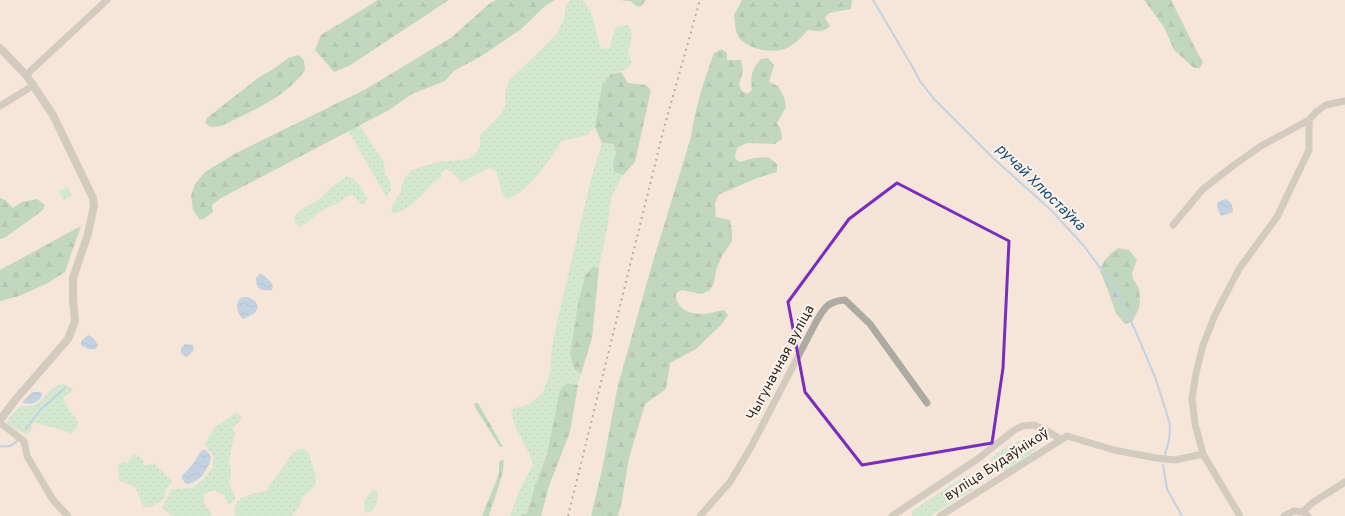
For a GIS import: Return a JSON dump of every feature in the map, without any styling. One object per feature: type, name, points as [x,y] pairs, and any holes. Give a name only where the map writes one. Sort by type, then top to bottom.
[{"type":"street","points":[[26,75],[107,0]]},
{"type":"street","points":[[0,48],[26,75],[53,115],[93,198],[94,206],[88,234],[72,278],[75,321],[68,339],[16,399],[0,422],[24,441],[27,456],[49,494],[68,516]]},
{"type":"street","points":[[0,106],[34,86]]},
{"type":"street","points":[[1173,225],[1203,189],[1234,165],[1261,146],[1310,120],[1316,112],[1326,106],[1345,101]]},
{"type":"street","points":[[1240,516],[1203,454],[1195,424],[1192,399],[1196,373],[1203,345],[1215,315],[1239,269],[1277,217],[1308,150],[1310,120]]},
{"type":"street","name":"Чыгуначная вуліца","points":[[700,516],[730,482],[751,447],[824,308],[836,301],[845,300],[870,324],[927,403]]},
{"type":"street","points":[[892,516],[979,458],[1013,431],[1022,426],[1034,425],[1049,432],[1060,440]]},
{"type":"street","name":"вуліца Будаўнікоў","points":[[940,516],[1067,436],[1114,450],[1156,458],[1175,460],[1203,454]]},
{"type":"street","points":[[1284,516],[1294,511],[1306,514],[1312,503],[1345,482]]},
{"type":"highlighted area","points":[[897,183],[1009,241],[1003,368],[992,443],[862,465],[805,392],[788,302],[849,219]]},
{"type":"green space","points":[[378,0],[449,0],[349,66],[334,72],[315,50],[321,35]]},
{"type":"green space","points":[[496,0],[555,0],[545,6],[520,30],[483,55],[454,71],[445,81],[412,94],[389,110],[221,198],[212,205],[213,212],[200,220],[193,210],[191,196],[195,184],[205,172],[236,153],[366,89],[452,37],[490,3]]},
{"type":"green space","points":[[571,0],[582,0],[590,9],[602,49],[609,48],[614,32],[622,25],[628,25],[632,34],[628,52],[632,62],[627,69],[611,74],[602,85],[595,127],[588,135],[562,141],[531,183],[515,196],[506,199],[502,192],[496,171],[489,168],[462,182],[448,169],[442,171],[441,178],[433,183],[407,208],[395,214],[392,212],[391,208],[400,193],[404,179],[411,170],[437,162],[469,159],[475,154],[480,147],[480,135],[500,115],[506,105],[505,93],[509,80],[557,33],[564,19],[566,5]]},
{"type":"green space","points":[[619,0],[646,0],[638,7],[630,1]]},
{"type":"green space","points":[[742,0],[852,0],[851,9],[829,13],[825,18],[830,26],[825,30],[808,30],[792,45],[781,50],[770,51],[757,49],[746,44],[738,36],[734,15]]},
{"type":"green space","points":[[1144,0],[1171,0],[1203,62],[1200,68],[1194,68],[1174,50],[1164,27]]},
{"type":"green space","points":[[722,49],[727,53],[727,60],[741,60],[743,71],[739,85],[742,91],[748,94],[752,90],[751,81],[754,70],[761,59],[768,58],[774,65],[769,82],[778,86],[784,97],[786,107],[777,123],[781,130],[782,139],[775,144],[747,143],[737,148],[735,158],[739,162],[754,158],[768,157],[777,164],[777,172],[757,178],[718,195],[715,204],[716,217],[730,220],[732,241],[722,256],[716,270],[714,283],[710,290],[702,294],[682,290],[676,293],[676,298],[683,309],[692,313],[705,314],[724,310],[728,315],[721,325],[696,349],[670,363],[666,389],[645,404],[629,458],[618,516],[591,516],[602,470],[618,385],[651,268],[691,137],[697,105],[703,84],[714,53]]},
{"type":"green space","points":[[298,55],[304,60],[305,70],[297,80],[278,96],[256,109],[221,126],[211,127],[205,123],[207,118],[258,78],[288,58]]},
{"type":"green space","points":[[621,72],[628,83],[646,85],[651,90],[635,162],[623,175],[614,172],[613,163],[616,153],[613,144],[602,143],[595,127],[602,85],[611,74]]},
{"type":"green space","points":[[359,125],[384,162],[385,174],[390,182],[391,191],[386,196],[348,131]]},
{"type":"green space","points":[[602,143],[612,144],[616,153],[613,163],[614,171],[623,175],[611,198],[608,224],[599,268],[592,267],[585,276],[578,303],[570,354],[574,369],[581,374],[578,385],[567,383],[547,454],[527,513],[521,516],[510,516],[520,489],[533,465],[515,426],[511,412],[514,408],[528,405],[543,392],[550,373],[552,346],[559,313],[591,179]]},
{"type":"green space","points":[[347,176],[354,179],[362,188],[367,199],[365,204],[361,204],[352,195],[346,197],[338,203],[321,211],[306,224],[299,227],[295,222],[296,214],[319,199]]},
{"type":"green space","points":[[68,187],[72,196],[63,200],[59,191]]},
{"type":"green space","points":[[0,198],[5,200],[13,208],[22,202],[37,199],[45,205],[43,210],[6,237],[0,239]]},
{"type":"green space","points":[[81,226],[65,272],[48,283],[19,296],[0,301],[0,270]]},
{"type":"green space","points":[[1118,248],[1129,250],[1137,260],[1132,273],[1133,279],[1139,288],[1139,308],[1132,322],[1125,324],[1116,313],[1100,271],[1107,258]]},
{"type":"green space","points":[[592,267],[599,268],[592,338],[581,374],[574,369],[570,354],[578,303],[585,276]]},
{"type":"green space","points":[[567,383],[578,385],[570,432],[549,486],[541,516],[521,516],[527,513],[547,454],[560,390]]},
{"type":"green space","points":[[64,384],[74,390],[63,398],[78,422],[77,428],[71,434],[62,430],[34,423],[28,435],[6,423],[21,406],[36,404],[51,389]]},
{"type":"green space","points":[[474,403],[478,403],[503,447],[500,447]]},
{"type":"green space","points":[[235,413],[239,414],[242,418],[233,428],[235,433],[229,461],[231,472],[229,484],[234,493],[235,499],[229,505],[224,495],[215,490],[204,494],[204,503],[211,512],[210,516],[172,516],[162,508],[171,489],[192,488],[203,480],[212,469],[214,457],[205,445],[206,442],[214,428]]},
{"type":"green space","points":[[1033,437],[1038,441],[1038,446],[1028,457],[1006,473],[991,463],[991,458],[1001,450]]},
{"type":"green space","points":[[303,448],[308,452],[316,476],[316,485],[302,498],[299,507],[292,516],[235,516],[236,504],[239,500],[249,495],[266,491],[293,453]]},
{"type":"green space","points":[[135,454],[143,459],[145,466],[154,463],[172,481],[166,490],[164,499],[150,508],[143,506],[135,487],[119,481],[118,465],[124,461],[127,463]]},
{"type":"green space","points":[[503,459],[503,470],[489,516],[482,516],[499,474],[499,462]]},
{"type":"green space","points":[[966,475],[976,478],[972,490],[930,516],[912,516],[912,511]]},
{"type":"green space","points":[[373,490],[378,492],[376,506],[372,511],[366,513],[364,503],[368,495]]},
{"type":"water","points":[[1225,199],[1231,204],[1233,212],[1221,216],[1217,207],[1218,202]]},
{"type":"water","points":[[259,274],[262,274],[271,282],[273,286],[272,290],[265,291],[258,287],[256,278]]},
{"type":"water","points":[[248,297],[255,301],[258,307],[255,313],[243,319],[238,312],[237,306],[241,298]]},
{"type":"water","points":[[88,335],[93,338],[98,345],[96,349],[88,349],[81,345],[81,341]]},
{"type":"water","points":[[185,344],[193,345],[194,350],[186,357],[181,353],[181,348]]},
{"type":"water","points":[[33,392],[41,392],[42,394],[40,399],[36,402],[28,404],[23,403],[23,401]]},
{"type":"water","points":[[202,450],[206,450],[211,457],[206,471],[199,479],[186,484],[182,479],[182,476],[193,464]]},
{"type":"waterway","name":"ручай Хлюстаўка","points":[[873,0],[920,81],[934,99],[993,158],[1051,210],[1084,246],[1115,288],[1155,377],[1166,411],[1170,425],[1169,440],[1165,455]]},
{"type":"waterway","points":[[26,429],[40,410],[65,388]]},
{"type":"waterway","points":[[0,446],[11,446],[19,439]]},
{"type":"waterway","name":"ручай Хлюстаўка","points":[[1163,465],[1167,489],[1182,516]]},
{"type":"railway","points":[[568,516],[664,128],[700,0]]}]
